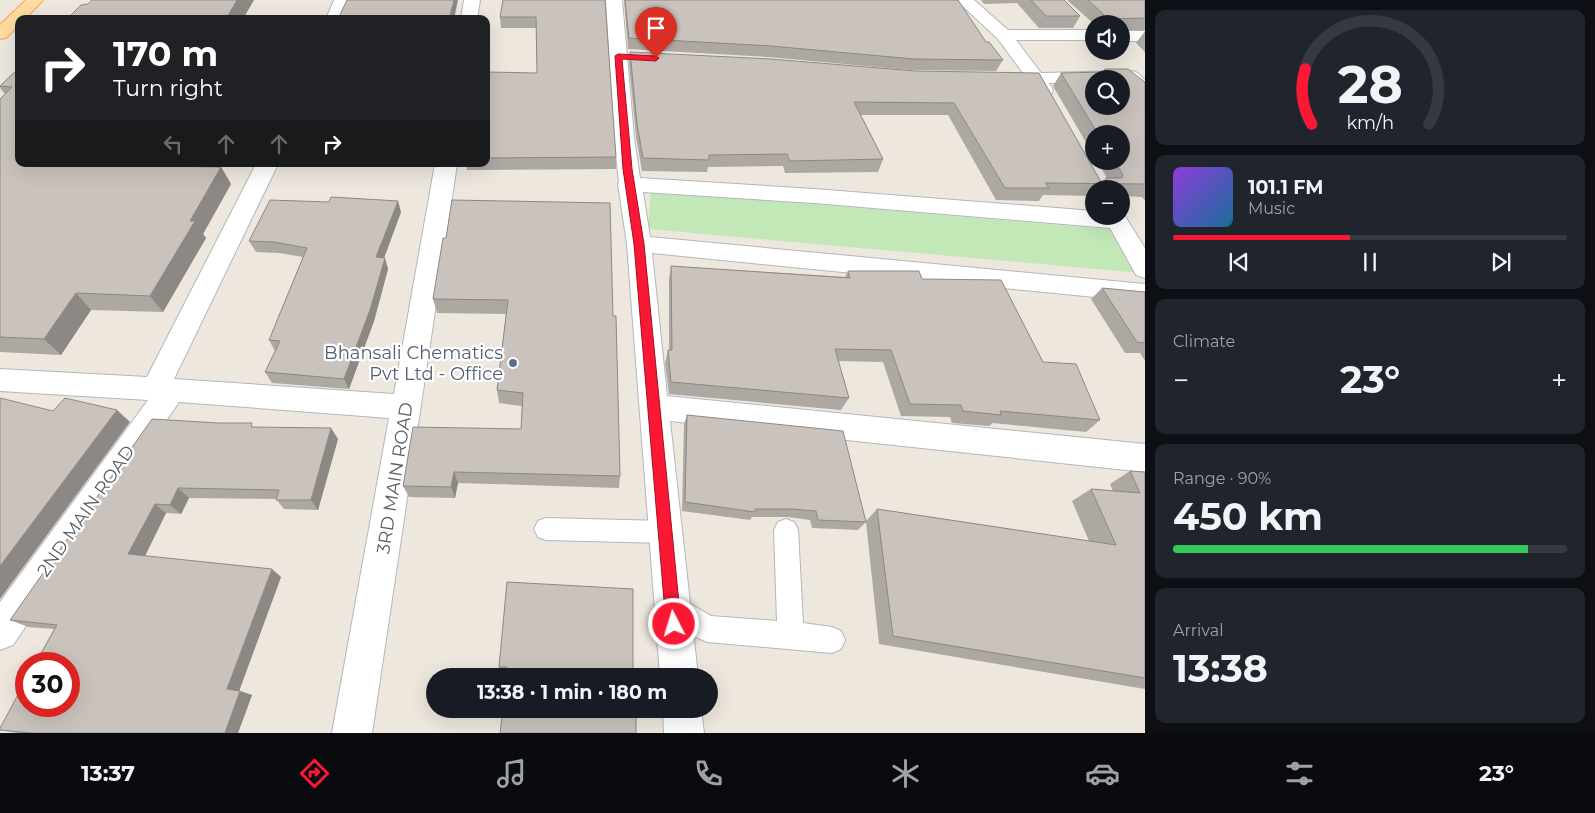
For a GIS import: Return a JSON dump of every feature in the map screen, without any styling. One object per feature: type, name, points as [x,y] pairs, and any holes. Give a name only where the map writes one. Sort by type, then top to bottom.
[{"type":"main road","points":[[0,14],[16,0]]},
{"type":"main road","points":[[20,15],[35,0]]},
{"type":"main road","points":[[0,34],[15,19]]},
{"type":"street","points":[[336,15],[342,0]]},
{"type":"street","points":[[470,15],[472,0]]},
{"type":"street","points":[[614,0],[628,57],[629,184],[639,244],[677,668]]},
{"type":"street","points":[[964,0],[1004,35],[1038,80],[1052,105]]},
{"type":"street","points":[[1074,18],[1085,28]]},
{"type":"street","points":[[1004,35],[1085,35]]},
{"type":"street","points":[[1130,36],[1145,36]]},
{"type":"street","points":[[991,79],[1038,80],[1130,76],[1145,90]]},
{"type":"street","name":"2ND MAIN ROAD","points":[[0,632],[164,390],[266,167]]},
{"type":"street","name":"3RD MAIN ROAD","points":[[352,733],[446,167]]},
{"type":"street","points":[[629,184],[1085,217]]},
{"type":"street","points":[[1120,225],[1145,270]]},
{"type":"street","points":[[639,244],[1145,293]]},
{"type":"street","points":[[0,380],[407,407]]},
{"type":"street","points":[[653,407],[1145,458]]},
{"type":"street","points":[[683,718],[684,733]]},
{"type":"lane","points":[[546,529],[665,532]]},
{"type":"lane","points":[[786,530],[790,635]]},
{"type":"lane","points":[[672,606],[707,629],[832,640]]},
{"type":"green space","points":[[651,190],[1118,230],[1141,273],[648,229]]},
{"type":"building","points":[[92,0],[237,0],[228,15],[71,15],[81,5],[88,4]]},
{"type":"building","points":[[347,0],[454,0],[450,15],[340,15]]},
{"type":"building","points":[[503,0],[605,0],[616,157],[490,158],[490,72],[537,73],[536,17],[500,17]]},
{"type":"building","points":[[625,0],[958,0],[986,42],[989,42],[1003,60],[914,59],[771,46],[629,38]]},
{"type":"building","points":[[1031,0],[1064,0],[1080,16],[1046,16]]},
{"type":"building","points":[[1088,0],[1145,0],[1145,18],[1130,18],[1130,15],[1103,14]]},
{"type":"building","points":[[630,52],[771,59],[915,71],[1039,73],[1085,154],[1085,170],[1094,170],[1100,180],[1085,180],[1085,183],[1045,183],[1049,188],[1005,188],[954,103],[854,102],[883,159],[790,161],[787,154],[709,155],[709,160],[643,158],[637,124]]},
{"type":"building","points":[[1105,69],[1129,70],[1104,70]]},
{"type":"building","points":[[1130,71],[1145,82],[1145,184],[1130,184],[1130,180],[1105,180],[1106,178],[1122,178],[1123,175],[1120,170],[1130,170],[1130,125],[1093,125],[1086,115],[1130,115]]},
{"type":"building","points":[[15,72],[15,167],[221,167],[190,221],[195,221],[150,296],[76,293],[44,339],[0,337],[0,99],[12,87],[0,86]]},
{"type":"building","points":[[1085,72],[1085,113],[1061,73]]},
{"type":"building","points":[[331,197],[398,201],[376,257],[385,258],[370,310],[344,379],[265,372],[280,341],[269,340],[307,248],[274,242],[249,241],[270,200],[329,202]]},
{"type":"building","points":[[452,200],[610,203],[613,316],[616,316],[620,476],[454,472],[451,487],[403,486],[413,427],[521,429],[523,393],[497,390],[508,300],[433,299],[443,238],[446,238]]},
{"type":"building","points":[[671,266],[850,278],[848,271],[919,271],[922,279],[1001,280],[1043,362],[1076,364],[1100,420],[1000,411],[1001,415],[963,411],[961,405],[910,404],[891,350],[835,349],[849,398],[671,382],[668,350],[672,350]]},
{"type":"building","points":[[1102,288],[1145,292],[1145,343],[1137,342]]},
{"type":"building","points":[[0,398],[53,411],[65,398],[117,410],[0,566]]},
{"type":"building","points":[[687,415],[843,431],[866,522],[818,520],[816,511],[755,509],[755,512],[685,502]]},
{"type":"building","points":[[152,419],[252,423],[251,427],[331,428],[311,500],[276,500],[279,490],[178,488],[170,505],[155,504],[128,554],[272,569],[227,689],[240,691],[225,733],[31,733],[0,730],[15,700],[15,717],[80,717],[80,652],[42,652],[57,625],[10,620]]},
{"type":"building","points":[[1130,471],[1145,472],[1145,678],[893,636],[877,509],[1116,545],[1091,489],[1140,493]]},
{"type":"building","points":[[507,582],[633,589],[633,668],[499,667]]},
{"type":"building","points":[[502,718],[636,718],[636,733],[500,733]]},
{"type":"place","name":"Bhansali Chematics Pvt Ltd - Office","points":[[513,363]]},
{"type":"route","points":[[656,58],[618,56],[624,138],[639,244],[674,624]]}]
